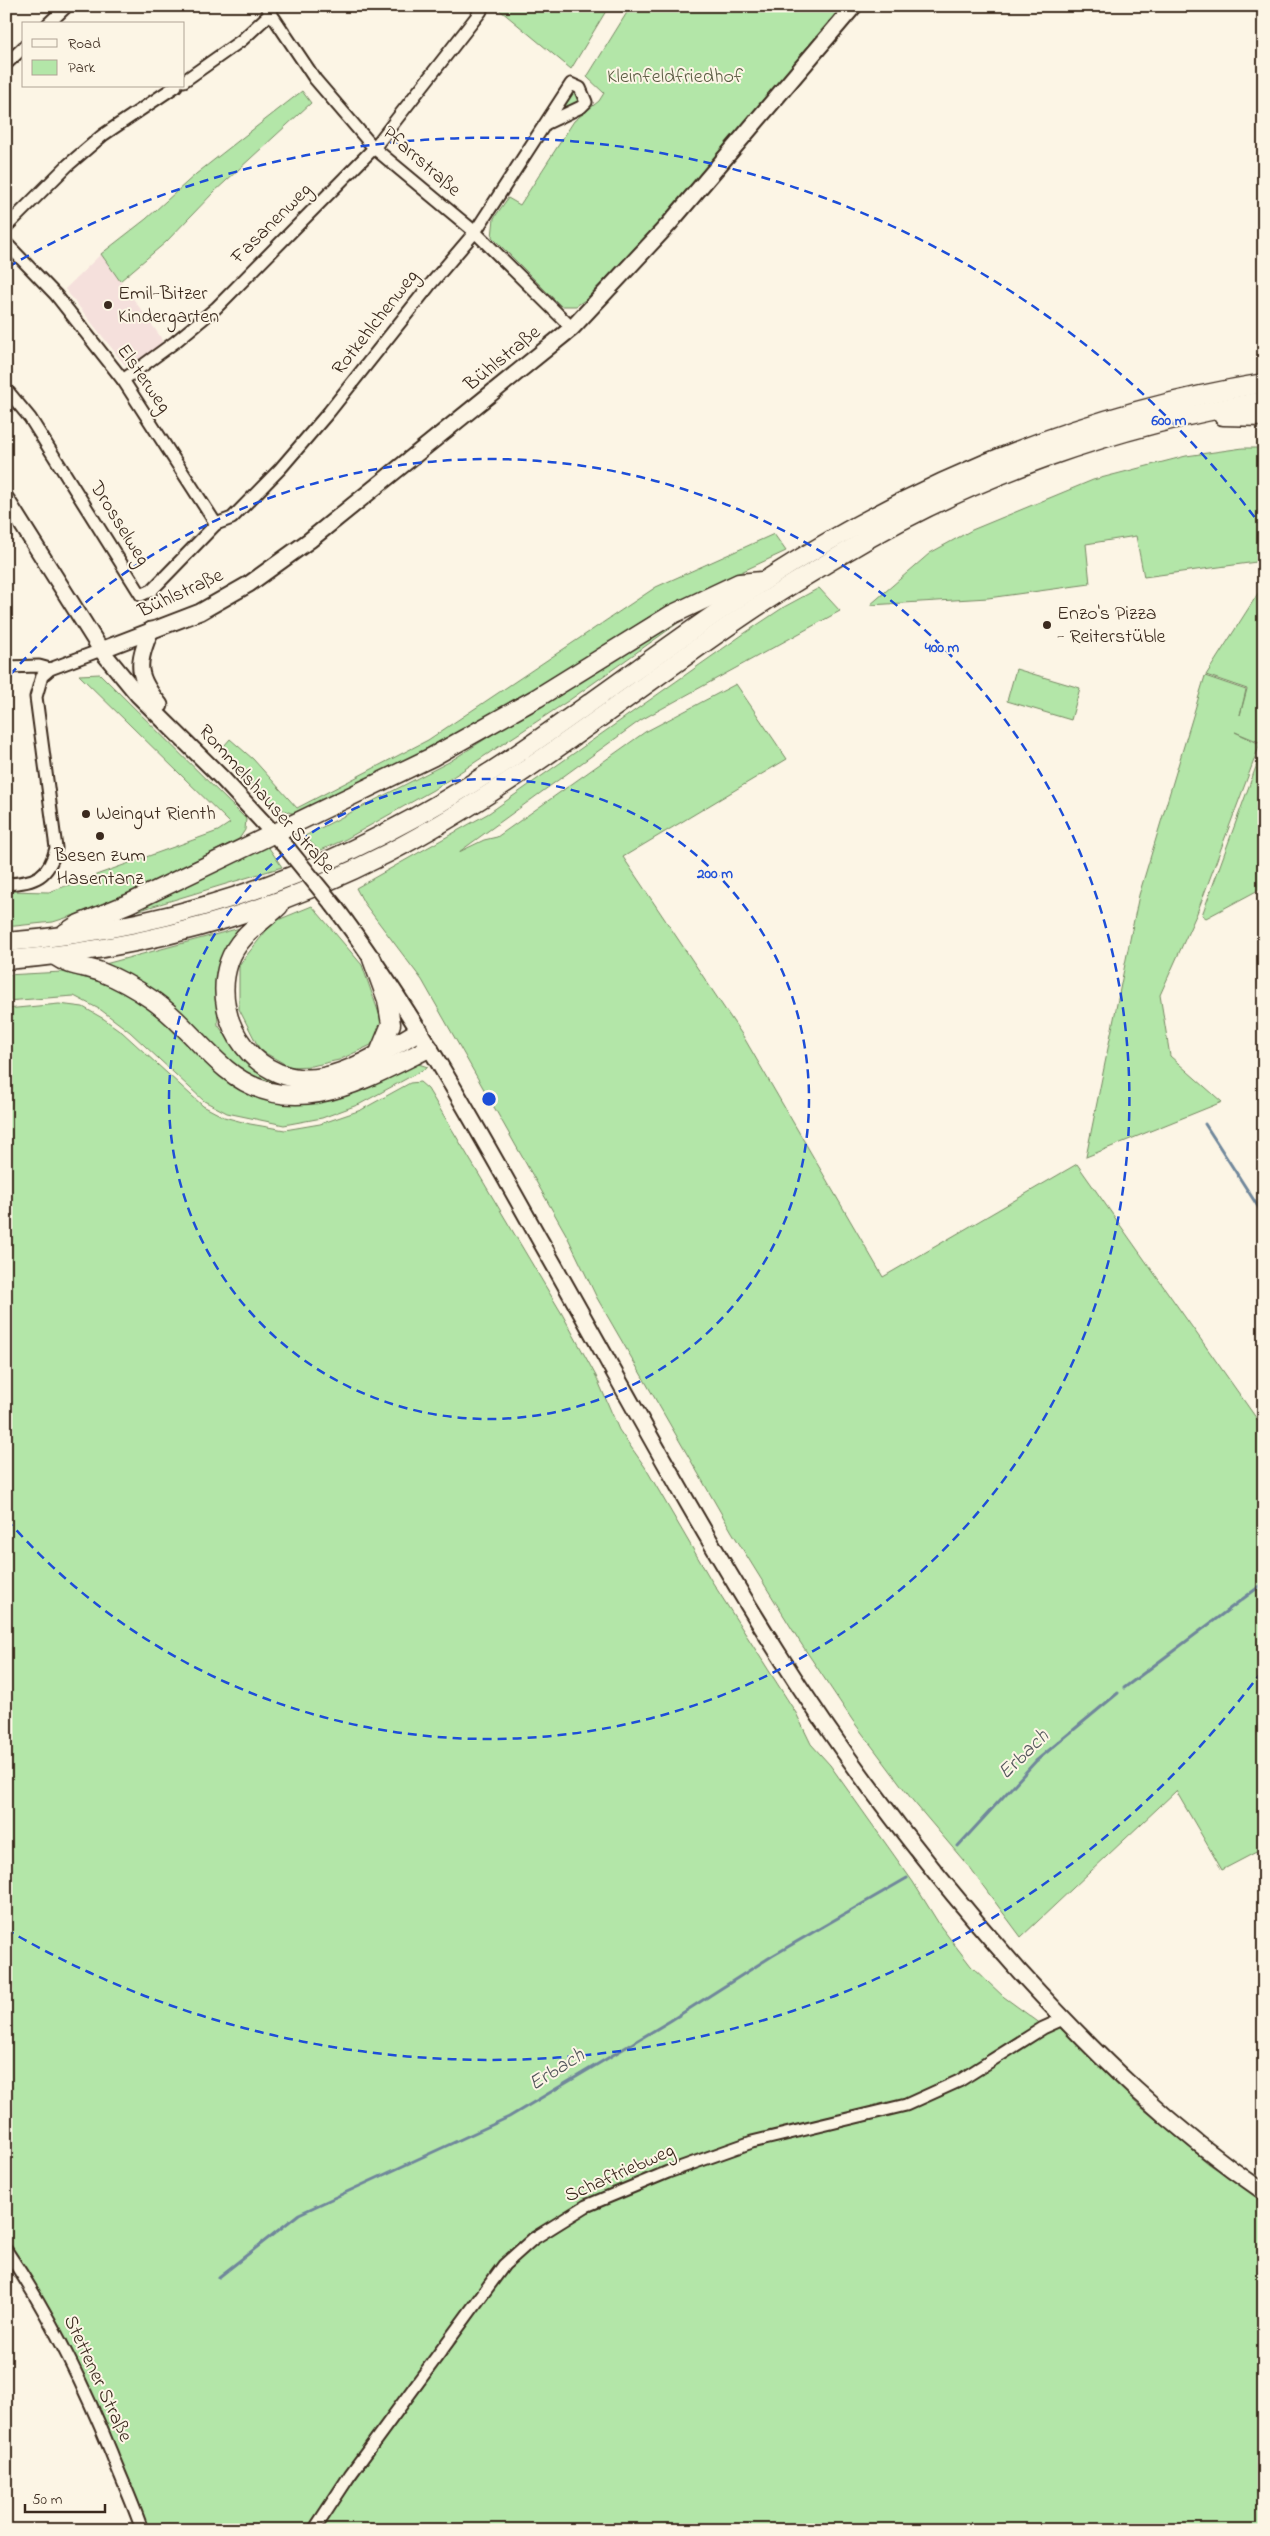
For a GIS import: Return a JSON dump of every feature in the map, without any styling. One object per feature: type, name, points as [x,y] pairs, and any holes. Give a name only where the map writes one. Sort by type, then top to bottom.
[{"type":"highway","points":[[6,942],[58,938],[132,926],[217,904],[295,876],[358,848],[450,797],[500,766],[765,580],[882,512],[932,487],[1011,453],[1066,433],[1146,409],[1264,383]]},
{"type":"highway","points":[[6,960],[55,956],[177,933],[231,918],[289,897],[381,856],[465,808],[538,761],[750,612],[881,532],[966,491],[1055,455],[1138,429],[1264,401]]},
{"type":"highway","points":[[1190,416],[1264,417]]},
{"type":"highway","points":[[58,938],[79,924],[130,903],[273,832],[381,783],[486,728],[671,614],[739,583],[765,580]]},
{"type":"highway","points":[[289,897],[244,936],[230,960],[225,977],[224,996],[232,1030],[244,1048],[261,1064],[279,1073],[301,1077],[322,1077],[353,1067],[419,1031]]},
{"type":"highway","points":[[55,956],[68,965],[100,972],[125,982],[153,1000],[226,1069],[247,1084],[273,1094],[304,1096],[333,1091],[429,1048]]},
{"type":"highway","points":[[372,959],[387,1000],[391,1024],[379,1053]]},
{"type":"main road","name":"Bühlstraße","points":[[101,650],[200,612],[249,584],[310,540],[572,328],[669,224],[854,6]]},
{"type":"main road","name":"Rommelshauser Straße","points":[[6,499],[101,650],[138,694],[198,753],[273,832],[335,907],[372,959],[419,1031],[483,1139],[710,1542],[778,1654],[889,1814],[945,1885],[1063,2019],[1142,2097],[1213,2158],[1264,2192]]},
{"type":"main road","points":[[150,630],[139,661],[139,671],[148,691],[198,753]]},
{"type":"street","points":[[50,22],[67,6]]},
{"type":"street","name":"Fasanenweg","points":[[124,380],[175,342],[216,308],[374,148],[481,12],[475,6]]},
{"type":"street","points":[[185,80],[242,40],[268,10]]},
{"type":"street","name":"Pfarrstraße","points":[[268,10],[315,79],[374,148],[475,232],[572,328]]},
{"type":"street","points":[[8,59],[22,48]]},
{"type":"street","name":"Rotkehlchenweg","points":[[216,524],[232,518],[280,469],[362,372],[429,286],[475,232],[573,80],[580,88],[586,102],[581,107],[545,124]]},
{"type":"street","points":[[6,227],[68,164],[103,135],[173,88]]},
{"type":"street","name":"Elsterweg","points":[[6,243],[56,295],[124,380],[216,524]]},
{"type":"street","name":"Drosselweg","points":[[6,389],[30,418],[141,595],[152,590],[216,524]]},
{"type":"street","points":[[6,884],[41,877],[52,865],[56,848],[36,697],[42,676],[50,669],[101,650]]},
{"type":"street","points":[[6,668],[38,666],[50,669]]},
{"type":"street","name":"Schaftriebweg","points":[[314,2530],[350,2475],[504,2265],[532,2240],[586,2206],[668,2172],[752,2142],[906,2105],[959,2081],[1043,2028],[1063,2019]]},
{"type":"street","name":"Stettener Straße","points":[[6,2250],[43,2308],[68,2354],[90,2402],[142,2530]]},
{"type":"shaded area","name":"Emil-Bitzer Kindergarten","points":[[101,254],[162,341],[161,346],[131,366],[125,365],[65,289]]},
{"type":"green space","name":"Kleinfeldfriedhof","points":[[495,6],[609,6],[571,69]]},
{"type":"green space","points":[[631,6],[845,6],[652,230],[585,300],[576,306],[561,306],[492,237],[494,218],[508,198],[520,205],[574,121],[599,101],[604,93],[587,77]]},
{"type":"green space","points":[[302,91],[311,103],[214,192],[166,242],[120,281],[101,254],[146,219],[196,174]]},
{"type":"green space","points":[[576,92],[581,98],[579,103],[566,110],[563,109],[571,94]]},
{"type":"green space","points":[[1243,448],[1264,448],[1264,561],[1144,577],[1136,536],[1086,544],[1090,584],[988,598],[870,605],[930,553],[972,530],[1093,480],[1186,456]]},
{"type":"green space","points":[[774,534],[786,551],[660,610],[545,683],[448,739],[356,787],[296,814],[284,811],[264,797],[246,777],[224,746],[230,739],[253,759],[297,808],[428,740],[656,587]]},
{"type":"green space","points":[[1264,584],[1264,744],[1235,732],[1260,744],[1197,913],[1160,995],[1170,1056],[1222,1102],[1086,1157],[1139,895],[1205,676],[1246,690],[1240,715],[1247,689],[1206,675]]},
{"type":"green space","points":[[819,588],[840,611],[641,720],[459,852],[484,840],[497,837],[645,732],[736,684],[787,759],[623,857],[743,1036],[883,1277],[1077,1164],[1264,1429],[1264,1848],[1222,1870],[1176,1791],[1021,1937],[969,1867],[913,1801],[853,1721],[800,1642],[732,1532],[597,1298],[567,1236],[422,980],[364,903],[356,888],[489,813],[745,633],[784,607]]},
{"type":"green space","points":[[699,608],[571,699],[433,790],[346,839],[319,851],[305,836],[449,762],[586,675]]},
{"type":"green space","points":[[1016,669],[1080,688],[1071,720],[1007,701]]},
{"type":"green space","points":[[100,674],[246,819],[245,830],[239,839],[103,906],[53,922],[6,927],[6,891],[49,892],[218,831],[230,823],[79,675]]},
{"type":"green space","points":[[1264,745],[1264,887],[1206,918],[1202,915]]},
{"type":"green space","points":[[267,845],[282,867],[127,914]]},
{"type":"green space","points":[[312,906],[362,965],[383,1025],[371,1045],[339,1060],[312,1066],[290,1067],[260,1050],[239,1009],[239,965],[273,922]]},
{"type":"green space","points":[[240,928],[216,972],[218,1025],[243,1060],[288,1082],[413,1045],[376,1066],[283,1089],[238,1070],[105,964]]},
{"type":"green space","points":[[62,972],[118,986],[161,1014],[223,1079],[274,1102],[317,1104],[415,1063],[428,1067],[360,1104],[322,1118],[284,1125],[227,1113],[204,1101],[130,1032],[101,1010],[74,996],[6,1001],[6,975]]},
{"type":"green space","points":[[59,1004],[83,1007],[104,1019],[122,1032],[203,1106],[224,1117],[250,1124],[285,1130],[320,1124],[361,1110],[410,1083],[420,1082],[428,1089],[562,1314],[596,1376],[619,1430],[645,1467],[711,1580],[796,1713],[811,1744],[830,1765],[913,1882],[941,1927],[971,1966],[1004,1997],[1041,2024],[956,2077],[905,2101],[751,2139],[529,2235],[500,2261],[309,2530],[145,2530],[70,2351],[6,2246],[6,1009]]},
{"type":"green space","points":[[1059,2027],[1136,2103],[1209,2164],[1264,2201],[1264,2530],[320,2530],[506,2267],[534,2244],[588,2211],[670,2176],[752,2147],[907,2108],[1046,2031]]},
{"type":"waterway","name":"Erbach","points":[[1205,1124],[1264,1216]]},
{"type":"waterway","name":"Erbach","points":[[1124,1688],[1264,1583]]},
{"type":"waterway","name":"Erbach","points":[[958,1846],[1036,1761],[1118,1693]]},
{"type":"waterway","name":"Erbach","points":[[219,2277],[299,2214],[509,2117],[670,2021],[772,1956],[907,1878]]},
{"type":"place","name":"Emil-Bitzer Kindergarten","points":[[108,305]]},
{"type":"place","name":"Enzo's Pizza - Reiterstüble","points":[[1047,625]]},
{"type":"place","name":"Weingut Rienth","points":[[86,814]]},
{"type":"place","name":"Besen zum Hasentanz","points":[[100,836]]}]
